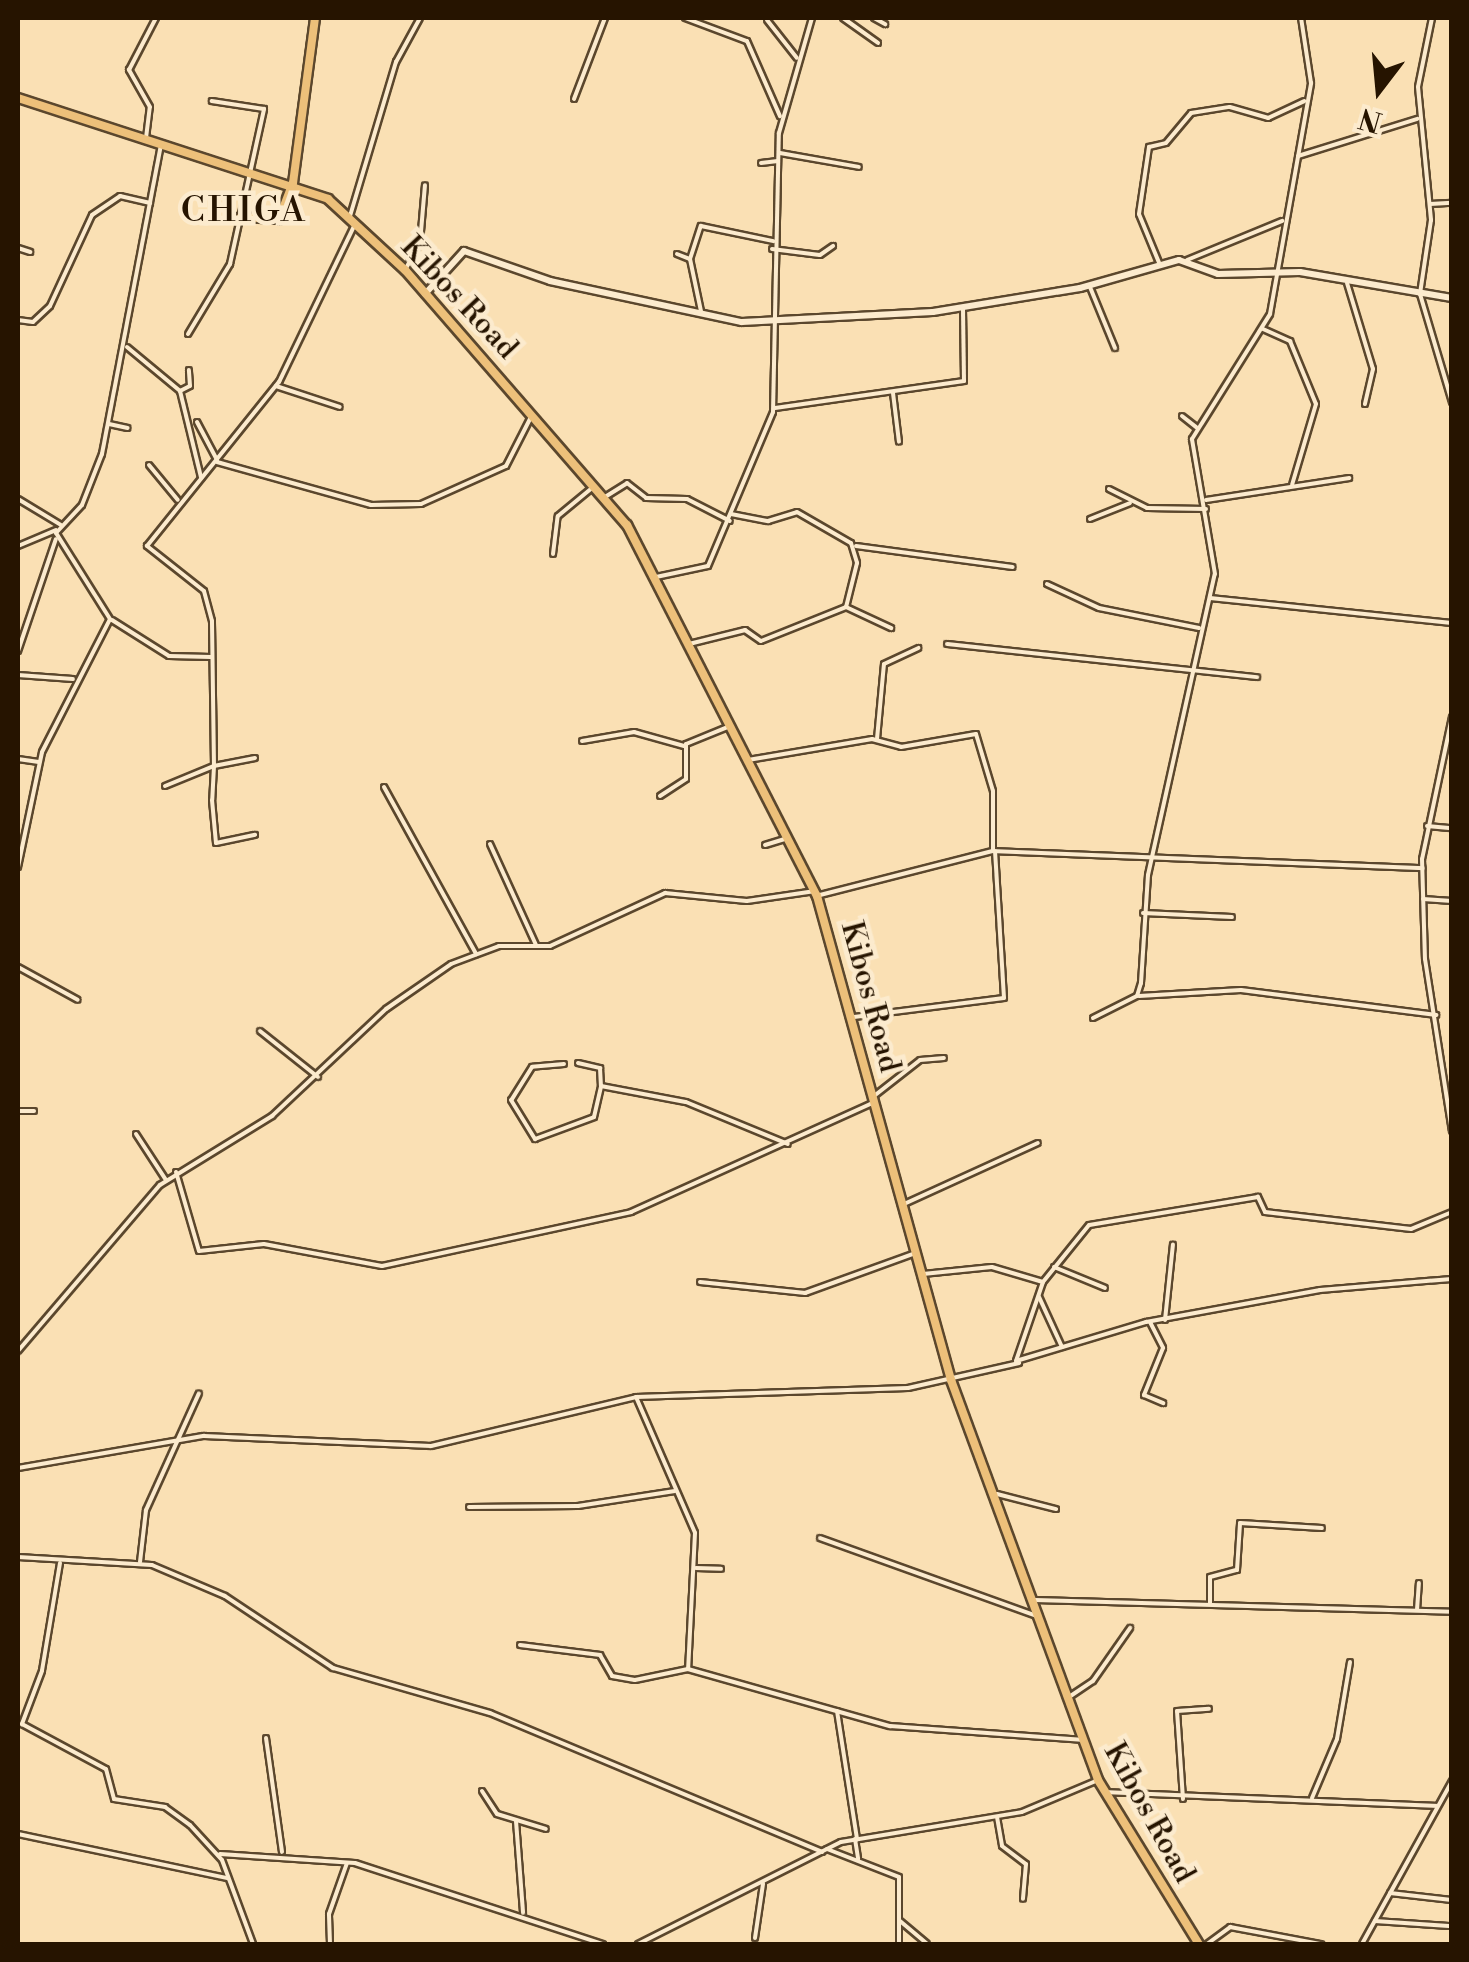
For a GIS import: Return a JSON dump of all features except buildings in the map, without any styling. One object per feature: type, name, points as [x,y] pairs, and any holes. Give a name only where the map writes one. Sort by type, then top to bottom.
[{"type":"main road","points":[[241,217],[279,219],[294,183],[315,18]]},
{"type":"main road","name":"Kibos Road","points":[[18,98],[294,183],[353,219],[405,270],[605,497],[656,577],[816,894],[854,1017],[899,1206],[951,1380],[997,1494],[1098,1780],[1199,1944]]},
{"type":"street","points":[[146,138],[150,107],[129,66],[156,18]]},
{"type":"street","points":[[256,835],[216,843],[204,591],[146,548],[179,502],[276,386],[353,219],[396,62],[420,18]]},
{"type":"street","points":[[574,99],[605,18]]},
{"type":"street","points":[[685,18],[746,41],[780,116]]},
{"type":"street","points":[[656,577],[704,570],[731,517],[774,408],[772,241],[780,116],[812,18]]},
{"type":"street","points":[[843,18],[878,43]]},
{"type":"street","points":[[874,18],[885,24]]},
{"type":"street","points":[[1137,996],[1154,852],[1188,670],[1210,598],[1214,542],[1204,500],[1196,427],[1264,329],[1282,220],[1298,156],[1304,101],[1312,75],[1301,18]]},
{"type":"street","points":[[1432,18],[1417,118],[1430,204],[1420,294],[1452,402]]},
{"type":"street","points":[[767,20],[797,58]]},
{"type":"street","points":[[1160,265],[1138,214],[1148,147],[1166,143],[1191,113],[1230,107],[1268,118],[1304,101]]},
{"type":"street","points":[[188,334],[226,274],[241,217],[247,168],[264,109],[212,102]]},
{"type":"street","points":[[1298,156],[1417,118]]},
{"type":"street","points":[[18,652],[59,528],[91,486],[109,424],[161,143]]},
{"type":"street","points":[[778,152],[860,167]]},
{"type":"street","points":[[760,163],[778,161]]},
{"type":"street","points":[[405,270],[420,243],[425,185]]},
{"type":"street","points":[[18,320],[34,322],[50,306],[92,215],[120,196],[150,203]]},
{"type":"street","points":[[1430,204],[1452,202]]},
{"type":"street","points":[[425,294],[464,250],[702,316],[772,323],[963,308],[1090,286],[1186,260],[1282,220]]},
{"type":"street","points":[[702,316],[690,259],[701,226],[772,241]]},
{"type":"street","points":[[772,249],[820,255],[833,246]]},
{"type":"street","points":[[18,248],[30,252]]},
{"type":"street","points":[[677,254],[690,259]]},
{"type":"street","points":[[1186,260],[1218,274],[1347,283],[1452,298]]},
{"type":"street","points":[[1347,283],[1373,368],[1365,404]]},
{"type":"street","points":[[1090,286],[1115,348]]},
{"type":"street","points":[[774,408],[965,380],[963,308]]},
{"type":"street","points":[[1264,329],[1290,341],[1316,404],[1292,485]]},
{"type":"street","points":[[125,345],[180,391],[200,477]]},
{"type":"street","points":[[180,391],[190,386],[188,370]]},
{"type":"street","points":[[276,386],[340,407]]},
{"type":"street","points":[[893,393],[899,442]]},
{"type":"street","points":[[197,422],[217,461],[371,505],[421,504],[506,466],[532,412]]},
{"type":"street","points":[[1182,416],[1196,427]]},
{"type":"street","points":[[109,424],[128,428]]},
{"type":"street","points":[[150,465],[179,502]]},
{"type":"street","points":[[1204,500],[1349,478]]},
{"type":"street","points":[[605,497],[627,483],[646,498],[687,499],[731,517],[768,521],[798,513],[854,545],[1013,567]]},
{"type":"street","points":[[553,554],[558,516],[595,485]]},
{"type":"street","points":[[1109,489],[1130,502],[1206,509]]},
{"type":"street","points":[[18,499],[59,528]]},
{"type":"street","points":[[1090,519],[1130,502]]},
{"type":"street","points":[[18,546],[59,528]]},
{"type":"street","points":[[57,538],[110,619],[170,656],[210,657]]},
{"type":"street","points":[[846,607],[854,545]]},
{"type":"street","points":[[1047,584],[1099,608],[1202,629]]},
{"type":"street","points":[[1210,598],[1452,623]]},
{"type":"street","points":[[689,644],[745,630],[760,641],[846,607],[891,628]]},
{"type":"street","points":[[18,867],[39,762],[73,679],[110,619]]},
{"type":"street","points":[[947,644],[1257,676]]},
{"type":"street","points":[[877,738],[884,664],[919,648]]},
{"type":"street","points":[[18,675],[73,679]]},
{"type":"street","points":[[1452,718],[1427,826],[1423,868],[1423,899],[1452,1132]]},
{"type":"street","points":[[582,741],[634,732],[685,746],[730,726]]},
{"type":"street","points":[[748,760],[877,738],[901,747],[978,736],[993,791],[1004,998],[854,1017]]},
{"type":"street","points":[[660,796],[686,780],[685,746]]},
{"type":"street","points":[[165,786],[214,766],[255,758]]},
{"type":"street","points":[[18,759],[39,762]]},
{"type":"street","points":[[384,787],[476,954]]},
{"type":"street","points":[[1427,826],[1452,828]]},
{"type":"street","points":[[765,845],[788,838]]},
{"type":"street","points":[[490,844],[536,946]]},
{"type":"street","points":[[18,1351],[166,1180],[318,1076],[386,1008],[476,954],[536,946],[665,893],[754,901],[816,894],[932,859],[994,851],[1154,852],[1423,868]]},
{"type":"street","points":[[1423,899],[1452,901]]},
{"type":"street","points":[[1144,914],[1232,918]]},
{"type":"street","points":[[18,967],[78,1000]]},
{"type":"street","points":[[1093,1018],[1137,996],[1241,990],[1436,1015]]},
{"type":"street","points":[[260,1031],[318,1076]]},
{"type":"street","points":[[176,1172],[200,1252],[264,1244],[382,1266],[612,1218],[788,1144],[874,1099],[920,1060],[944,1058]]},
{"type":"street","points":[[564,1064],[532,1067],[511,1100],[535,1139],[594,1117],[600,1068],[578,1063]]},
{"type":"street","points":[[600,1086],[686,1102],[788,1144]]},
{"type":"street","points":[[18,1111],[34,1111]]},
{"type":"street","points":[[136,1134],[166,1180]]},
{"type":"street","points":[[899,1206],[1038,1143]]},
{"type":"street","points":[[1019,1363],[1043,1282],[1085,1227],[1258,1197],[1265,1212],[1411,1228],[1452,1212]]},
{"type":"street","points":[[1164,1320],[1173,1244]]},
{"type":"street","points":[[700,1282],[805,1294],[913,1254]]},
{"type":"street","points":[[1053,1266],[1106,1288]]},
{"type":"street","points":[[919,1274],[992,1267],[1043,1282]]},
{"type":"street","points":[[18,1468],[186,1438],[432,1446],[636,1396],[951,1380],[1150,1322],[1320,1290],[1452,1279]]},
{"type":"street","points":[[1038,1294],[1062,1347]]},
{"type":"street","points":[[1150,1322],[1164,1348],[1144,1395],[1163,1403]]},
{"type":"street","points":[[140,1562],[146,1510],[186,1438],[199,1393]]},
{"type":"street","points":[[636,1396],[694,1528],[696,1568],[688,1669]]},
{"type":"street","points":[[470,1507],[578,1506],[675,1491]]},
{"type":"street","points":[[997,1494],[1056,1509]]},
{"type":"street","points":[[1210,1604],[1210,1577],[1237,1570],[1240,1523],[1322,1528]]},
{"type":"street","points":[[820,1538],[1041,1617]]},
{"type":"street","points":[[18,1557],[60,1562],[140,1562],[225,1596],[333,1668],[490,1713],[824,1850],[899,1876],[899,1944]]},
{"type":"street","points":[[60,1562],[42,1672],[22,1724],[106,1770],[114,1798],[170,1810],[218,1854],[253,1944]]},
{"type":"street","points":[[696,1568],[720,1569]]},
{"type":"street","points":[[1416,1610],[1418,1583]]},
{"type":"street","points":[[1035,1600],[1452,1612]]},
{"type":"street","points":[[1069,1697],[1093,1681],[1130,1628]]},
{"type":"street","points":[[520,1645],[600,1655],[613,1677],[655,1681],[688,1669],[918,1731],[1084,1740]]},
{"type":"street","points":[[1312,1798],[1337,1739],[1350,1662]]},
{"type":"street","points":[[1183,1799],[1178,1711],[1208,1709]]},
{"type":"street","points":[[838,1710],[858,1861]]},
{"type":"street","points":[[266,1738],[282,1853]]},
{"type":"street","points":[[638,1944],[824,1850],[856,1839],[997,1817],[1098,1780]]},
{"type":"street","points":[[1362,1944],[1452,1781]]},
{"type":"street","points":[[482,1791],[493,1811],[546,1829]]},
{"type":"street","points":[[1104,1792],[1183,1799],[1312,1798],[1437,1806]]},
{"type":"street","points":[[997,1817],[1002,1846],[1027,1866],[1023,1898]]},
{"type":"street","points":[[516,1821],[523,1914]]},
{"type":"street","points":[[18,1834],[227,1878]]},
{"type":"street","points":[[218,1854],[282,1853],[348,1862],[523,1914],[603,1944]]},
{"type":"street","points":[[330,1944],[328,1914],[348,1862]]},
{"type":"street","points":[[755,1938],[762,1884]]},
{"type":"street","points":[[1390,1893],[1452,1900]]},
{"type":"street","points":[[900,1921],[928,1944]]},
{"type":"street","points":[[1374,1921],[1449,1926]]},
{"type":"street","points":[[1207,1944],[1230,1927],[1321,1944]]},
{"type":"district","name":"CHIGA","points":[[244,211]]}]
